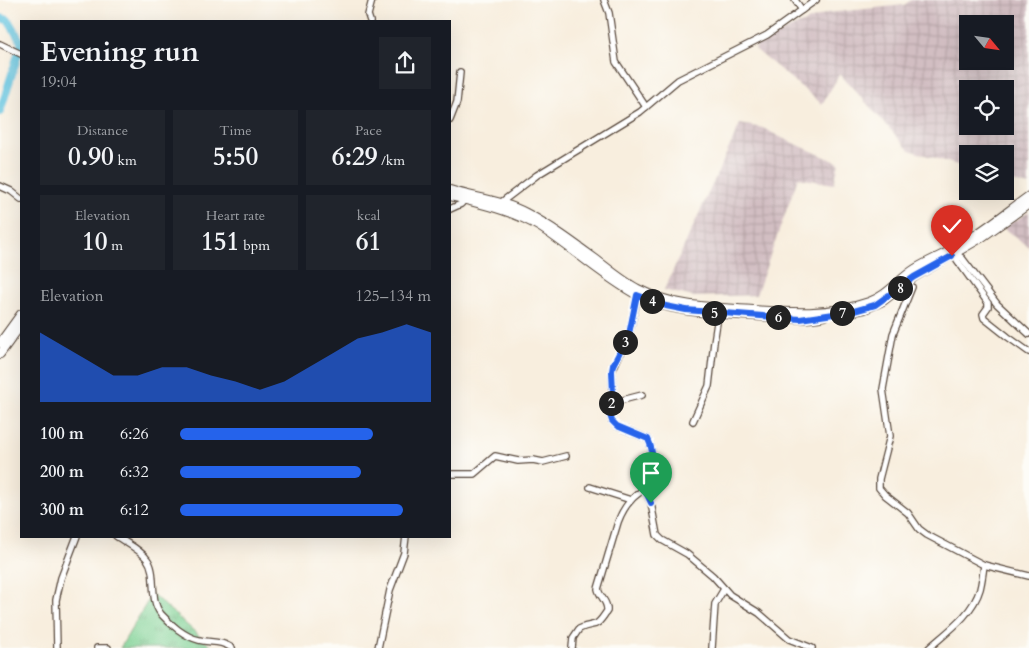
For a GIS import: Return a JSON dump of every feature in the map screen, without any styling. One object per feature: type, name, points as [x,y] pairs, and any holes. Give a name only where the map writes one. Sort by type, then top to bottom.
[{"type":"main road","points":[[451,190],[467,197],[524,212],[543,223],[638,292],[668,301],[719,311],[798,314],[870,302],[906,280],[913,270],[955,253],[981,238],[1029,204]]},
{"type":"main road","points":[[451,196],[467,197]]},
{"type":"main road","points":[[955,253],[982,230],[1029,196]]},
{"type":"main road","points":[[0,343],[20,315]]},
{"type":"main road","points":[[0,354],[20,326]]},
{"type":"street","points":[[370,20],[368,14],[372,0]]},
{"type":"street","points":[[604,0],[609,13],[616,60],[646,107]]},
{"type":"street","points":[[795,0],[802,10]]},
{"type":"street","points":[[498,205],[537,175],[646,107],[678,80],[767,35],[816,0]]},
{"type":"street","points":[[0,44],[20,54]]},
{"type":"street","points":[[451,116],[457,102],[460,72]]},
{"type":"street","points":[[0,186],[20,197]]},
{"type":"street","points":[[451,209],[467,197]]},
{"type":"street","points":[[955,253],[962,258],[997,304],[1029,334]]},
{"type":"street","points":[[955,253],[957,260],[987,300],[988,305],[983,314],[984,318],[1029,352]]},
{"type":"street","points":[[906,280],[912,287],[893,334],[882,389],[890,436],[879,479],[879,488],[884,495],[908,513],[919,529],[927,536],[984,566],[1029,576]]},
{"type":"street","points":[[572,648],[573,638],[579,629],[600,623],[607,611],[606,600],[599,593],[599,584],[618,522],[631,500],[644,488],[651,471],[652,447],[648,439],[617,426],[612,421],[609,412],[613,394],[613,365],[629,334],[638,292]]},
{"type":"street","points":[[693,421],[709,386],[719,311]]},
{"type":"street","points":[[611,403],[642,395]]},
{"type":"street","points":[[451,474],[474,474],[496,456],[518,461],[533,460],[543,462],[566,456]]},
{"type":"street","points":[[590,488],[631,500]]},
{"type":"street","points":[[644,488],[651,503],[657,535],[662,540],[687,554],[713,576],[730,596],[759,613],[789,639],[812,648]]},
{"type":"street","points":[[56,648],[56,600],[61,578],[76,538]]},
{"type":"street","points":[[119,538],[147,559],[151,566],[154,599],[160,612],[170,622],[188,636],[200,641],[216,641],[232,648]]},
{"type":"street","points":[[378,648],[390,590],[404,553],[406,538]]},
{"type":"street","points":[[929,648],[957,624],[973,604],[980,590],[984,566]]},
{"type":"street","points":[[712,648],[715,604],[724,589]]},
{"type":"street","points":[[97,648],[108,648]]},
{"type":"shaded area","points":[[911,0],[1029,0],[1029,186],[1014,182],[1014,145],[959,145],[959,166],[909,150],[840,74],[822,104],[755,49],[759,41],[827,13],[904,5]]},
{"type":"shaded area","points":[[740,124],[763,128],[839,163],[834,184],[798,178],[756,295],[694,297],[664,290]]},
{"type":"shaded area","points":[[1029,212],[1029,247],[1003,228]]},
{"type":"green space","points":[[152,594],[213,648],[120,648]]},
{"type":"waterway","points":[[0,18],[8,20],[20,40]]},
{"type":"waterway","points":[[0,112],[20,48]]},
{"type":"route","points":[[651,503],[644,488],[651,471],[652,447],[648,439],[617,426],[612,421],[609,412],[613,394],[613,365],[629,334],[637,295],[666,306],[686,310],[800,319],[814,318],[865,309],[875,305],[914,277],[952,256]]}]
